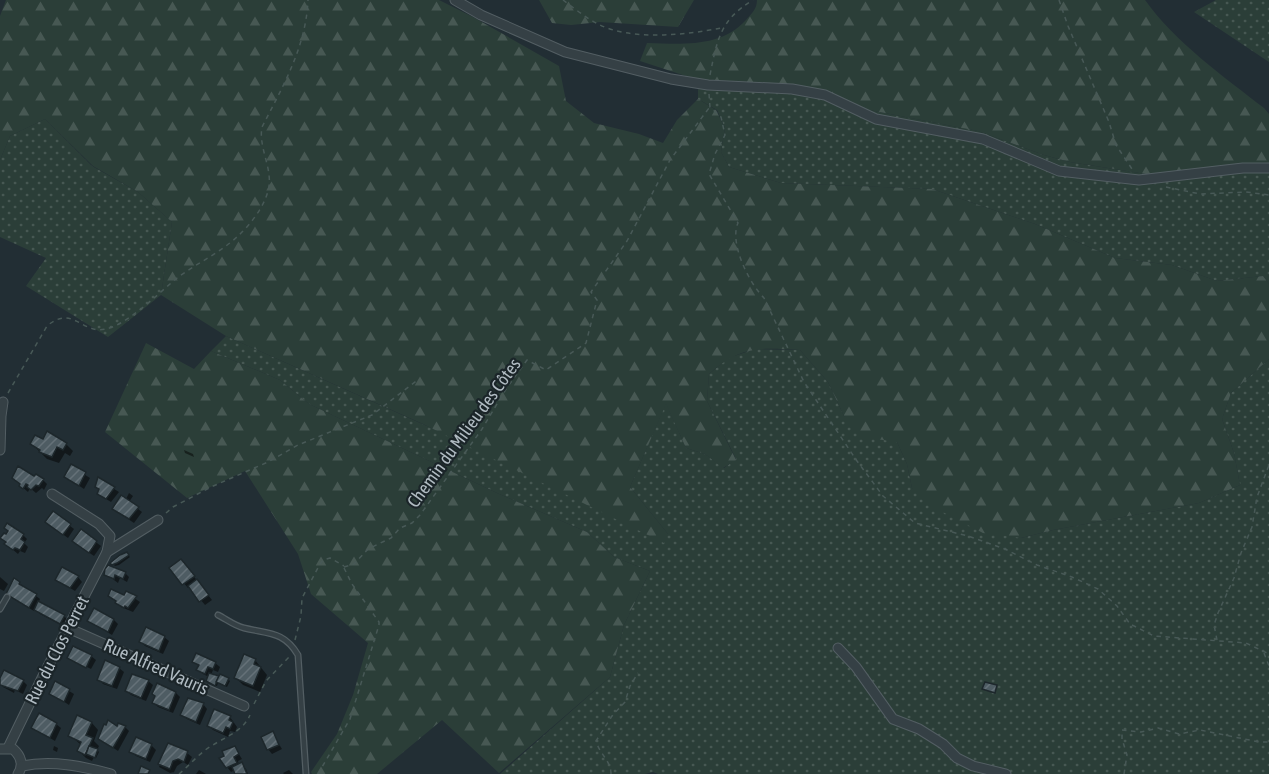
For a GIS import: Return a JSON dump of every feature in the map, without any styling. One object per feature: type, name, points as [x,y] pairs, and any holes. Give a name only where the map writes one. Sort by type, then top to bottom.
[{"type":"street","points":[[455,0],[481,15],[565,52],[671,79],[708,85],[792,89],[825,95],[876,119],[983,139],[1059,171],[1139,180],[1243,168],[1269,168]]},
{"type":"street","points":[[0,450],[0,416],[3,402]]},
{"type":"street","points":[[52,494],[105,530],[110,536],[107,552]]},
{"type":"street","points":[[107,552],[158,520]]},
{"type":"street","name":"Rue du Clos Perret","points":[[20,770],[20,756],[13,749],[4,748],[107,552]]},
{"type":"street","name":"Rue Alfred Vauris","points":[[68,628],[244,706]]},
{"type":"street","points":[[838,648],[856,667],[892,718],[919,729],[944,744],[957,758],[973,766],[1006,774]]},
{"type":"street","points":[[20,770],[48,763],[111,774]]},
{"type":"lane","points":[[0,609],[7,597]]},
{"type":"lane","points":[[218,615],[241,627],[278,635],[293,647],[300,661],[306,774]]},
{"type":"path","points":[[3,402],[47,326],[57,318],[67,317],[94,329],[106,330],[122,322],[179,277],[226,247],[240,235],[261,208],[269,189],[269,174],[261,135],[262,127],[292,67],[304,37],[308,0]]},
{"type":"path","points":[[563,0],[597,24],[617,32],[696,33],[722,28]]},
{"type":"path","points":[[753,0],[722,28],[718,37],[708,85],[710,107],[721,117],[725,135],[715,154],[709,174],[738,223],[735,230],[741,260],[755,289],[764,298],[804,382],[883,496],[915,523],[968,536],[996,546],[1098,589],[1117,606],[1130,624],[1154,636],[1246,643],[1269,654]]},
{"type":"path","points":[[1059,0],[1109,122],[1116,145],[1139,180]]},
{"type":"path","name":"Chemin du Milieu des Côtes","points":[[344,567],[354,564],[372,547],[391,538],[400,528],[412,523],[420,515],[482,429],[526,360],[546,370],[586,343],[597,300],[591,292],[627,240],[670,160],[710,107]]},
{"type":"path","points":[[1164,187],[1200,194],[1246,192],[1269,195]]},
{"type":"path","points":[[158,520],[173,507],[211,487],[268,462],[298,445],[372,415],[419,379]]},
{"type":"path","points":[[1217,641],[1214,625],[1252,527],[1257,497],[1269,465]]},
{"type":"path","points":[[179,774],[212,745],[232,735],[247,721],[266,681],[290,655],[301,616],[302,598],[320,564],[323,560],[330,558],[344,567],[352,584],[380,625],[350,719],[318,774]]},
{"type":"path","points":[[1264,652],[1269,666]]},
{"type":"path","points":[[611,774],[608,762],[596,741],[612,716],[625,702],[638,673]]},
{"type":"path","points":[[1124,774],[1127,755],[1122,730],[1141,732],[1158,728],[1179,734],[1200,730],[1269,742]]},
{"type":"green space","points":[[6,0],[439,0],[559,66],[566,101],[594,123],[639,134],[663,143],[677,120],[698,99],[716,110],[725,128],[721,152],[729,167],[781,183],[932,189],[1035,224],[1115,258],[1172,265],[1217,281],[1263,276],[1269,284],[1269,359],[1231,393],[1222,419],[1234,453],[1240,485],[1199,503],[1021,538],[983,533],[935,508],[912,488],[907,464],[897,442],[862,437],[844,416],[828,382],[800,350],[752,350],[731,358],[709,374],[707,401],[736,460],[723,468],[705,454],[686,448],[666,404],[630,487],[668,534],[664,543],[423,424],[226,336],[161,295],[172,222],[138,192],[93,166],[45,119],[10,136],[0,160],[0,16]]},
{"type":"green space","points":[[539,0],[694,0],[678,27],[600,22],[571,25],[552,23]]},
{"type":"green space","points":[[757,0],[1145,0],[1185,44],[1269,114],[1269,162],[1146,174],[1070,162],[978,131],[859,108],[812,88],[761,86],[716,92],[698,80],[640,61],[647,43],[687,44],[725,36],[746,20],[755,8]]},
{"type":"green space","points":[[1216,0],[1269,0],[1269,62],[1194,12]]},
{"type":"green space","points":[[698,80],[812,88],[859,108],[978,131],[1070,162],[1146,174],[1269,162],[1269,284],[1263,276],[1217,281],[1172,265],[1115,258],[1035,224],[932,189],[781,183],[729,167],[721,152],[725,128],[717,110],[698,99]]},
{"type":"green space","points":[[45,119],[92,166],[138,192],[172,222],[161,295],[108,337],[26,286],[46,258],[0,237],[0,160],[10,136]]},
{"type":"green space","points":[[226,336],[668,534],[630,487],[666,403],[686,448],[705,454],[724,468],[736,459],[707,401],[709,374],[728,358],[755,349],[800,350],[828,382],[844,416],[897,442],[907,464],[912,488],[1021,538],[1199,503],[1240,485],[1234,453],[1222,419],[1231,393],[1269,359],[1269,774],[658,774],[653,772],[645,774],[500,774],[610,677],[624,625],[650,571],[614,557],[587,532],[497,493],[309,404],[280,380],[211,351]]},
{"type":"green space","points":[[146,343],[194,369],[211,351],[280,380],[309,404],[497,493],[587,532],[614,557],[650,571],[624,625],[610,677],[499,773],[442,720],[377,774],[312,774],[311,772],[337,734],[353,695],[368,643],[311,594],[298,554],[245,471],[187,498],[105,432]]},
{"type":"building","points":[[47,431],[67,443],[63,450],[57,447],[52,457],[39,452],[40,450],[30,444],[35,435],[43,439]]},
{"type":"building","points":[[71,464],[86,472],[79,486],[64,477]]},
{"type":"building","points":[[18,466],[44,479],[39,486],[36,485],[31,490],[26,484],[23,489],[12,478]]},
{"type":"building","points":[[98,477],[115,487],[106,499],[97,494],[99,489],[95,487]]},
{"type":"building","points":[[121,495],[139,507],[129,519],[112,509]]},
{"type":"building","points":[[53,511],[71,524],[63,535],[45,522]]},
{"type":"building","points":[[7,523],[24,534],[21,539],[25,542],[20,550],[15,548],[13,550],[0,538],[8,531],[4,528]]},
{"type":"building","points":[[81,529],[97,541],[89,553],[72,541]]},
{"type":"building","points":[[127,552],[129,555],[117,563],[112,565],[110,563],[120,555]]},
{"type":"building","points":[[181,559],[195,576],[182,585],[169,568]]},
{"type":"building","points":[[108,565],[126,572],[123,579],[115,575],[114,579],[104,575]]},
{"type":"building","points":[[62,567],[79,576],[70,588],[55,580]]},
{"type":"building","points":[[14,578],[20,582],[19,584],[37,594],[29,608],[6,594]]},
{"type":"building","points":[[197,579],[209,595],[199,602],[188,586]]},
{"type":"building","points":[[111,589],[124,595],[126,591],[137,596],[128,608],[125,606],[124,608],[108,596]]},
{"type":"building","points":[[38,601],[65,615],[60,624],[34,610]]},
{"type":"building","points":[[94,608],[114,619],[108,632],[87,621]]},
{"type":"building","points":[[146,627],[165,636],[159,651],[139,642]]},
{"type":"building","points":[[73,646],[92,655],[86,668],[67,658]]},
{"type":"building","points":[[196,653],[216,662],[213,669],[208,667],[205,674],[196,670],[199,665],[192,662]]},
{"type":"building","points":[[244,654],[256,659],[254,664],[261,667],[253,686],[234,678]]},
{"type":"building","points":[[105,660],[120,667],[112,686],[97,680]]},
{"type":"building","points":[[4,670],[24,680],[18,691],[0,685],[0,678]]},
{"type":"building","points":[[209,673],[219,676],[215,686],[206,681]]},
{"type":"building","points":[[132,674],[149,680],[141,698],[125,691]]},
{"type":"building","points":[[220,674],[229,678],[225,686],[216,682]]},
{"type":"building","points":[[55,681],[70,689],[64,702],[49,694]]},
{"type":"building","points":[[985,682],[997,685],[995,693],[982,689]]},
{"type":"building","points":[[157,683],[176,692],[169,710],[152,703],[155,696],[152,694]]},
{"type":"building","points":[[188,698],[204,703],[196,722],[180,715]]},
{"type":"building","points":[[214,709],[231,716],[229,720],[233,722],[230,729],[226,727],[223,733],[207,726]]},
{"type":"building","points":[[39,713],[57,723],[50,738],[31,728]]},
{"type":"building","points":[[77,715],[92,722],[86,735],[93,738],[85,755],[77,751],[81,742],[68,736]]},
{"type":"building","points":[[108,720],[117,726],[118,723],[126,726],[113,748],[98,739]]},
{"type":"building","points":[[273,731],[279,745],[267,750],[261,737]]},
{"type":"building","points":[[136,737],[152,744],[146,759],[129,752]]},
{"type":"building","points":[[168,743],[188,751],[184,762],[178,759],[173,761],[170,769],[158,764]]},
{"type":"building","points":[[89,746],[98,749],[95,758],[86,754]]},
{"type":"building","points":[[235,746],[239,754],[234,757],[237,763],[226,768],[219,758],[224,756],[222,751]]},
{"type":"building","points":[[242,762],[247,774],[235,774],[232,767]]},
{"type":"building","points":[[141,766],[150,770],[148,774],[138,774]]}]
